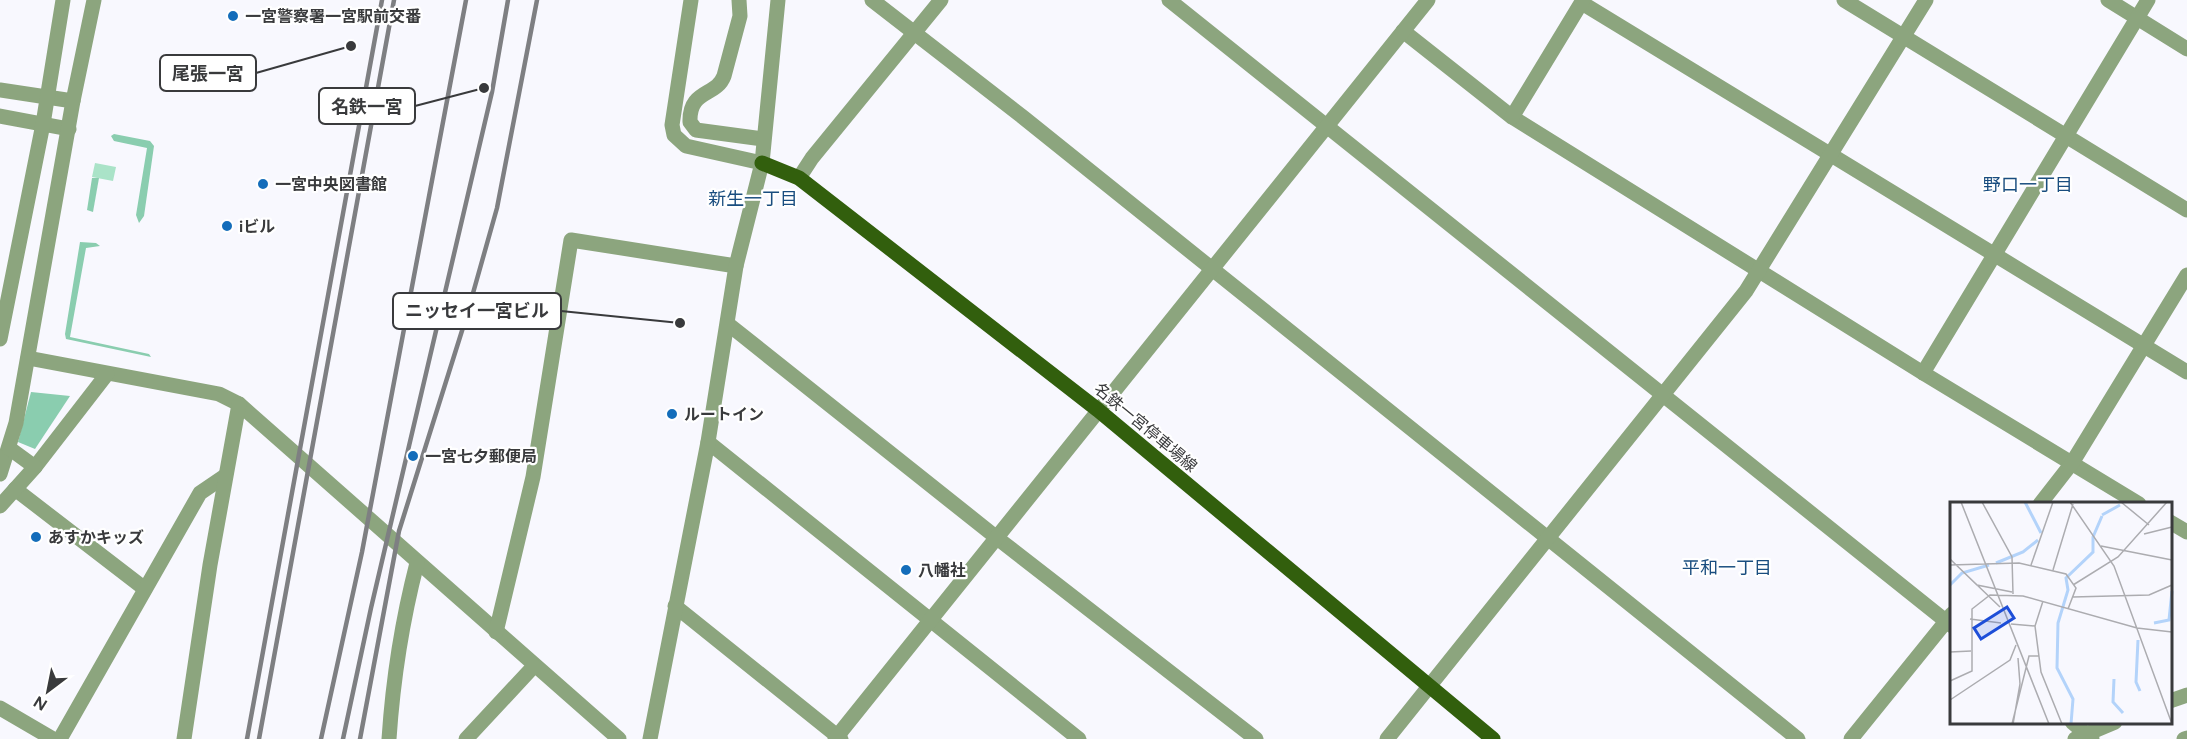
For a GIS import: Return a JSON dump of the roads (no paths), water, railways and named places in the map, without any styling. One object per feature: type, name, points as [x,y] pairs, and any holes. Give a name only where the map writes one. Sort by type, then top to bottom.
[{"type":"main road","name":"名鉄一宮停車場線","points":[[762,163],[799,178],[1098,410],[1493,739]]},
{"type":"street","points":[[0,339],[43,124],[63,0]]},
{"type":"street","points":[[0,474],[16,423],[94,0]]},
{"type":"street","points":[[691,0],[672,125],[674,135],[686,146],[762,163]]},
{"type":"street","points":[[739,0],[740,16],[722,82],[708,90],[693,104],[690,122],[696,130],[763,139]]},
{"type":"street","points":[[650,739],[708,442],[736,266],[762,163],[778,0]]},
{"type":"street","points":[[872,0],[915,32],[1798,739]]},
{"type":"street","points":[[799,178],[812,158],[941,0]]},
{"type":"street","points":[[1169,0],[1662,395],[1950,620],[1851,739]]},
{"type":"street","points":[[675,606],[838,738],[1428,0]]},
{"type":"street","points":[[1844,0],[2187,210]]},
{"type":"street","points":[[1387,739],[1549,540],[1746,291],[1926,0]]},
{"type":"street","points":[[2108,0],[2187,49]]},
{"type":"street","points":[[1923,373],[2148,0]]},
{"type":"street","points":[[1512,117],[1583,1],[2187,372]]},
{"type":"street","points":[[1403,31],[1512,117],[1923,373],[2136,502]]},
{"type":"street","points":[[0,90],[74,101]]},
{"type":"street","points":[[0,116],[69,129]]},
{"type":"street","points":[[496,632],[533,477],[571,240],[736,266]]},
{"type":"street","points":[[2042,502],[2072,463],[2187,275]]},
{"type":"street","points":[[728,324],[997,538],[1256,739]]},
{"type":"street","points":[[28,358],[219,394],[239,404],[616,738]]},
{"type":"street","points":[[0,506],[35,467],[107,374]]},
{"type":"street","points":[[183,739],[225,476],[239,404]]},
{"type":"street","points":[[708,442],[1079,739]]},
{"type":"street","points":[[9,448],[35,467]]},
{"type":"street","points":[[60,739],[200,493],[225,476]]},
{"type":"street","points":[[15,489],[145,589]]},
{"type":"street","points":[[2172,523],[2187,532]]},
{"type":"street","points":[[389,739],[394,676],[405,609],[417,563]]},
{"type":"street","points":[[465,739],[534,666]]},
{"type":"street","points":[[2172,700],[2187,695]]},
{"type":"street","points":[[0,708],[53,739]]},
{"type":"street","points":[[2073,724],[2084,737],[2113,724]]},
{"type":"railway","points":[[247,739],[382,0]]},
{"type":"railway","points":[[259,739],[394,0]]},
{"type":"railway","points":[[321,739],[362,552],[466,0]]},
{"type":"railway","points":[[343,739],[371,608],[492,92],[508,0]]},
{"type":"railway","points":[[360,739],[399,531],[466,318],[497,208],[537,0]]},
{"type":"place","name":"一宮警察署一宮駅前交番","points":[[233,16]]},
{"type":"place","name":"尾張一宮","points":[[351,46]]},
{"type":"place","name":"名鉄一宮","points":[[484,88]]},
{"type":"place","name":"一宮中央図書館","points":[[263,184]]},
{"type":"place","name":"iビル","points":[[227,226]]},
{"type":"place","name":"ニッセイ一宮ビル","points":[[680,323]]},
{"type":"place","name":"ルートイン","points":[[672,414]]},
{"type":"place","name":"一宮七夕郵便局","points":[[413,456]]},
{"type":"place","name":"あすかキッズ","points":[[36,537]]},
{"type":"place","name":"八幡社","points":[[906,570]]},
{"type":"district","name":"野口一丁目","points":[[2028,185]]},
{"type":"district","name":"新生一丁目","points":[[753,199]]},
{"type":"district","name":"平和一丁目","points":[[1727,568]]}]
